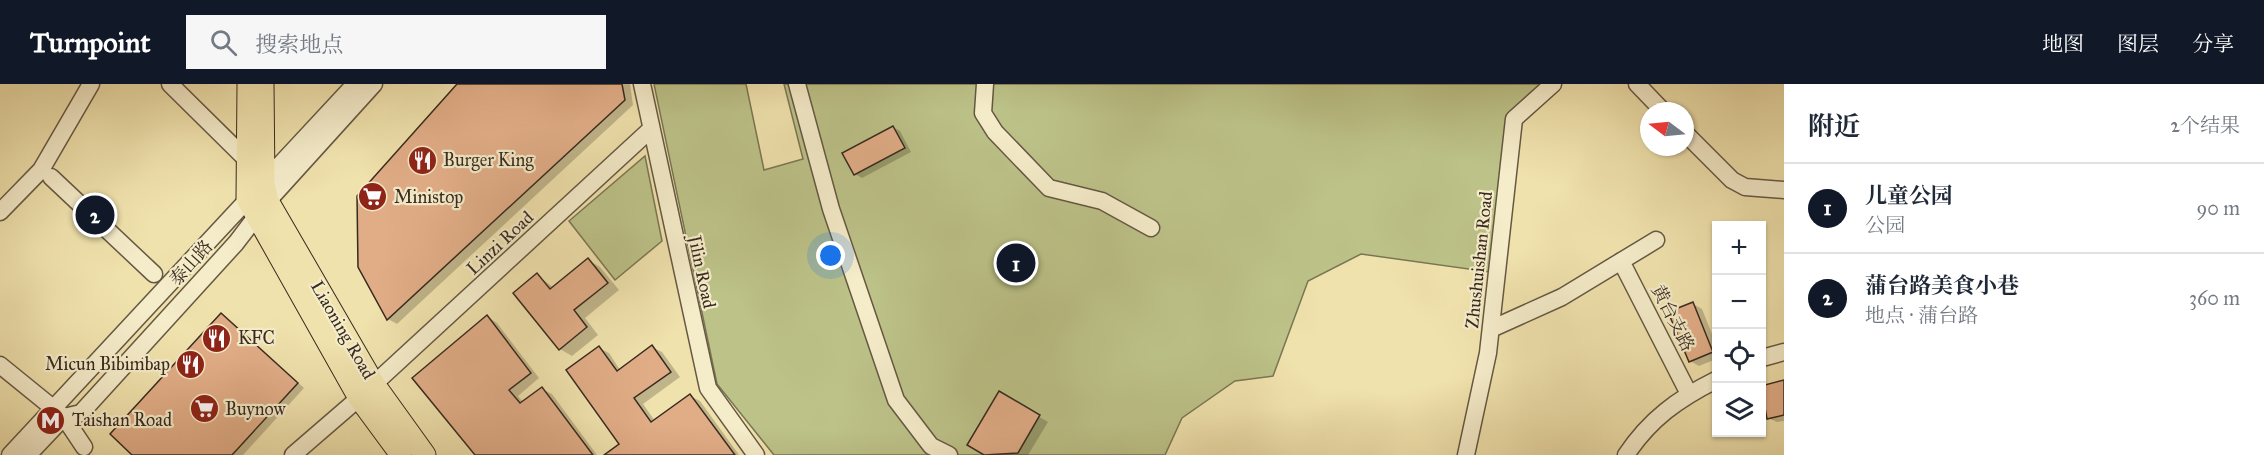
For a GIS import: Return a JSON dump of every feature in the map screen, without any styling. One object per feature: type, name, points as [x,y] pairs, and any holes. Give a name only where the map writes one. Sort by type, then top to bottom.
[{"type":"main road","name":"Liaoning Road","points":[[248,84],[247,157],[259,200],[401,455]]},
{"type":"main road","name":"Liaoning Road","points":[[259,200],[263,84]]},
{"type":"main road","name":"Liaoning Road","points":[[367,391],[425,455]]},
{"type":"street","points":[[0,212],[41,170],[91,84]]},
{"type":"street","points":[[170,84],[247,157]]},
{"type":"street","points":[[10,455],[59,413],[259,200],[355,84]]},
{"type":"street","name":"泰山路","points":[[28,455],[59,413],[81,413],[236,243],[259,200],[374,84]]},
{"type":"street","name":"Jilin Road","points":[[642,84],[708,388],[756,455]]},
{"type":"street","points":[[797,84],[831,209],[896,400],[931,446],[949,455]]},
{"type":"street","points":[[985,84],[983,113],[995,132],[1048,188],[1102,201],[1151,228]]},
{"type":"street","name":"Zhushuishan Road","points":[[1466,455],[1488,353],[1514,119],[1553,84]]},
{"type":"street","points":[[1636,84],[1654,102]]},
{"type":"street","name":"Linzi Road","points":[[292,455],[367,391],[651,129]]},
{"type":"street","points":[[1694,142],[1732,180],[1745,187],[1784,190]]},
{"type":"street","points":[[51,177],[154,273]]},
{"type":"street","points":[[1491,329],[1562,297],[1656,240]]},
{"type":"street","name":"黄台支路","points":[[1621,261],[1689,394]]},
{"type":"street","points":[[1766,357],[1784,352]]},
{"type":"street","points":[[0,365],[59,413],[84,447]]},
{"type":"street","points":[[1626,455],[1643,430],[1689,394],[1712,382]]},
{"type":"green space","points":[[654,84],[746,84],[764,170],[803,159],[784,84],[1553,84],[1514,119],[1497,273],[1361,254],[1308,281],[1273,376],[1235,381],[1182,418],[1165,455],[774,455],[717,384]]},
{"type":"green space","points":[[645,156],[662,241],[615,280],[569,221]]},
{"type":"building","points":[[457,84],[622,84],[625,100],[387,320],[358,267],[357,196]]},
{"type":"building","points":[[893,126],[905,148],[854,175],[842,153]]},
{"type":"building","points":[[588,258],[608,283],[574,310],[587,327],[559,350],[513,293],[537,273],[550,289]]},
{"type":"building","points":[[1693,302],[1712,352],[1689,362],[1668,312]]},
{"type":"building","name":"Buynow","points":[[221,313],[298,383],[232,455],[132,455],[110,434]]},
{"type":"building","points":[[487,315],[531,373],[509,390],[520,403],[542,387],[593,455],[475,455],[412,378]]},
{"type":"building","points":[[652,345],[671,372],[634,398],[651,422],[690,394],[735,455],[604,455],[619,444],[566,370],[599,346],[617,371]]},
{"type":"building","points":[[1784,380],[1784,415],[1767,419],[1766,385]]},
{"type":"building","points":[[999,391],[1040,415],[1018,453],[984,455],[967,445]]},
{"type":"place","name":"Burger King","points":[[422,160]]},
{"type":"place","name":"Ministop","points":[[373,197]]},
{"type":"place","name":"蒲台路美食小巷","points":[[95,215]]},
{"type":"place","name":"儿童公园","points":[[1016,263]]},
{"type":"place","name":"KFC","points":[[217,338]]},
{"type":"place","name":"Micun Bibimbap","points":[[191,364]]},
{"type":"place","name":"Buynow","points":[[204,409]]},
{"type":"place","name":"Taishan Road","points":[[51,420]]}]
